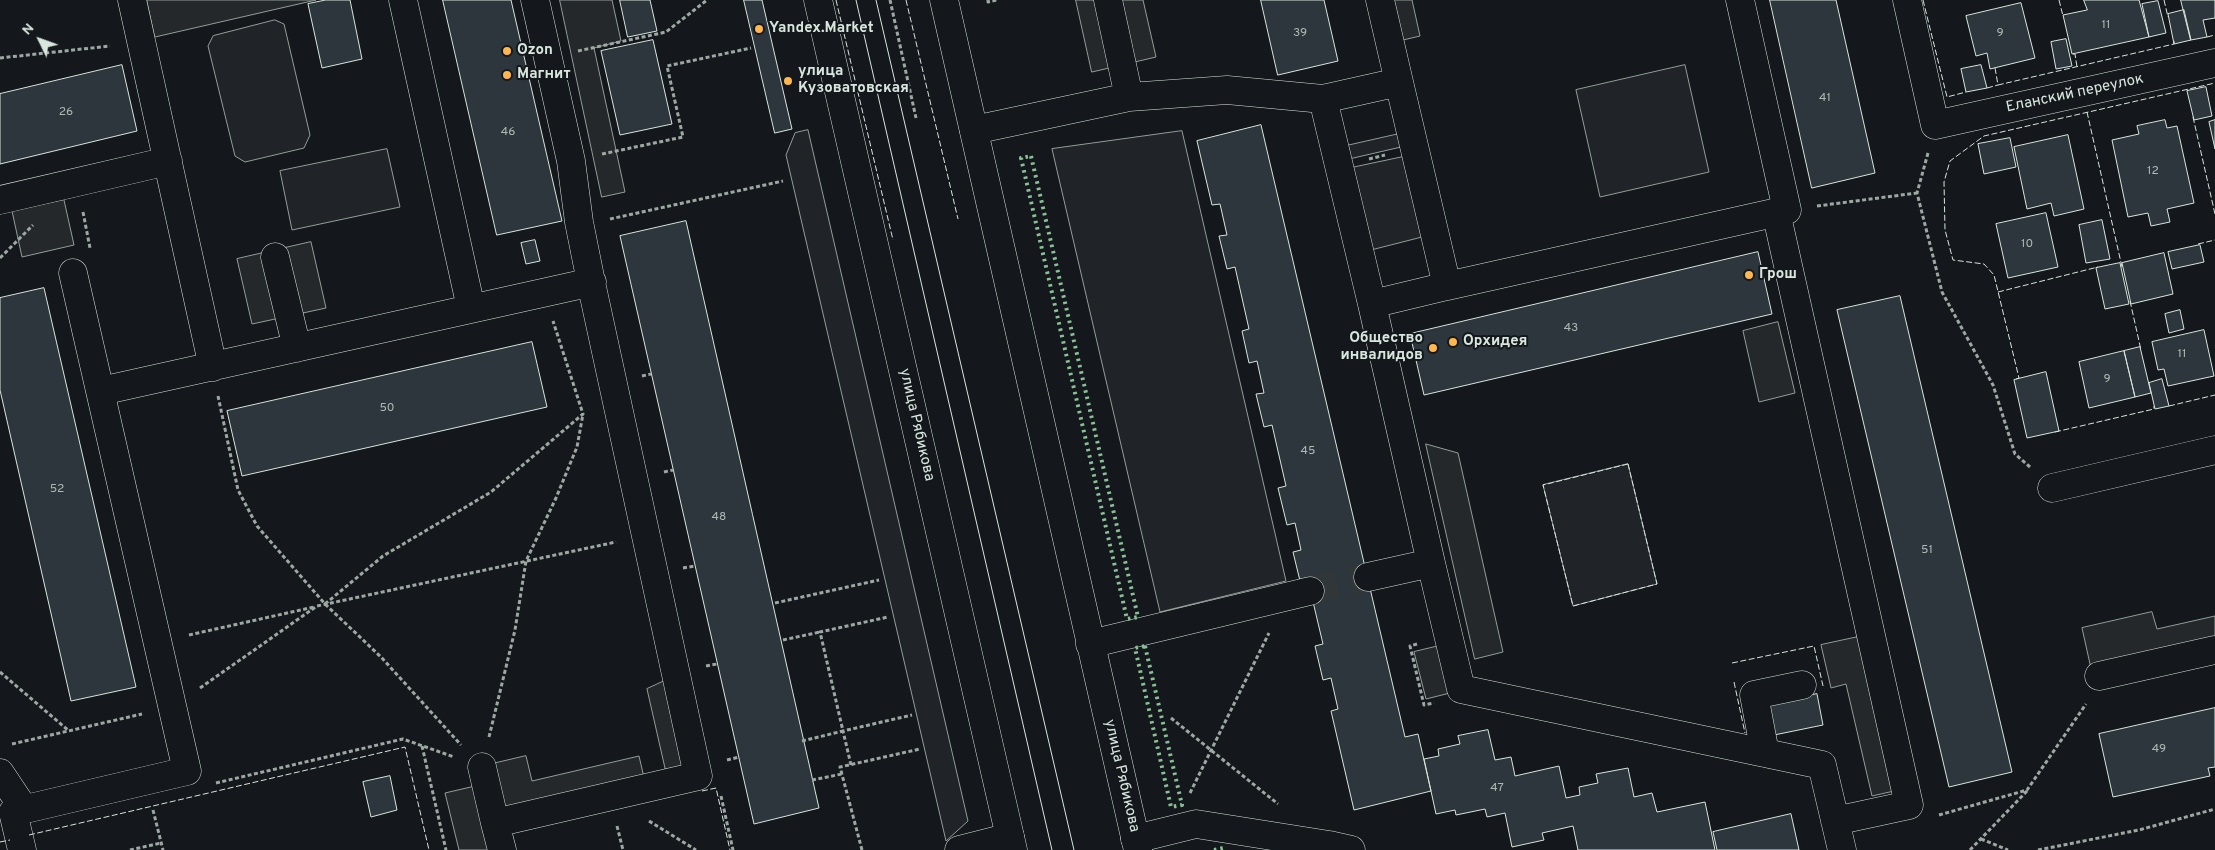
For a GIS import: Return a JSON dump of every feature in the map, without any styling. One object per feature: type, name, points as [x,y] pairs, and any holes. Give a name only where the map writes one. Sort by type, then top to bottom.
[{"type":"main road","points":[[132,0],[213,367]]},
{"type":"main road","points":[[403,0],[471,308]]},
{"type":"main road","points":[[495,823],[698,776],[579,222],[571,161],[535,0]]},
{"type":"main road","name":"улица Рябикова","points":[[818,0],[1011,844]]},
{"type":"main road","name":"улица Рябикова","points":[[944,0],[1136,845]]},
{"type":"main road","points":[[1108,0],[1129,96]]},
{"type":"main road","points":[[1380,0],[1447,286]]},
{"type":"main road","points":[[1740,0],[1781,211],[1909,805],[1835,821]]},
{"type":"main road","points":[[1907,0],[1935,124]]},
{"type":"main road","name":"Еланский переулок","points":[[1935,124],[2215,63]]},
{"type":"main road","points":[[974,130],[1129,96],[1227,90],[1323,99],[1399,82]]},
{"type":"main road","points":[[1323,99],[1461,689],[1822,765],[1842,850]]},
{"type":"main road","points":[[0,200],[168,161]]},
{"type":"main road","points":[[1372,304],[1781,211]]},
{"type":"main road","points":[[275,257],[297,348]]},
{"type":"main road","points":[[22,850],[13,812],[187,771],[74,274]]},
{"type":"main road","points":[[101,391],[592,282]]},
{"type":"main road","points":[[2052,488],[2215,450]]},
{"type":"main road","points":[[1368,578],[1432,563]]},
{"type":"main road","points":[[1090,644],[1298,594]]},
{"type":"main road","points":[[2094,688],[2215,650]]},
{"type":"main road","points":[[1765,753],[1754,695],[1802,685]]},
{"type":"main road","points":[[482,767],[502,850]]},
{"type":"main road","points":[[0,773],[24,809]]},
{"type":"main road","points":[[1136,845],[1196,824],[1351,850]]},
{"type":"main road","points":[[959,850],[1011,844]]},
{"type":"path","points":[[548,58],[666,32],[707,0]]},
{"type":"path","points":[[890,0],[916,118]]},
{"type":"path","points":[[988,0],[988,2],[997,0]]},
{"type":"path","points":[[0,58],[114,46]]},
{"type":"path","points":[[571,161],[682,137],[667,66],[752,48]]},
{"type":"path","points":[[1935,124],[1917,192],[1942,292],[1993,385],[2015,454],[2052,488]]},
{"type":"path","points":[[1339,166],[1415,148]]},
{"type":"path","points":[[604,220],[783,181]]},
{"type":"path","points":[[74,274],[96,270],[76,182]]},
{"type":"path","points":[[1781,211],[1917,192]]},
{"type":"path","points":[[553,320],[583,414]]},
{"type":"path","points":[[213,367],[238,490],[257,526],[325,604],[381,657],[482,767]]},
{"type":"path","points":[[482,767],[515,630],[526,561],[556,498],[577,446],[585,405]]},
{"type":"path","points":[[325,604],[383,556],[491,492],[583,414]]},
{"type":"path","points":[[158,642],[646,535]]},
{"type":"path","points":[[775,603],[879,580]]},
{"type":"path","points":[[1190,793],[1211,750],[1298,594]]},
{"type":"path","points":[[8,745],[173,707],[317,606]]},
{"type":"path","points":[[783,640],[888,617]]},
{"type":"path","points":[[820,632],[851,765]]},
{"type":"path","points":[[0,672],[69,731]]},
{"type":"path","points":[[1970,850],[2027,790],[2094,688]]},
{"type":"path","points":[[802,740],[912,715]]},
{"type":"path","points":[[1172,718],[1284,809]]},
{"type":"path","points":[[211,784],[403,739],[482,767]]},
{"type":"path","points":[[422,746],[446,850]]},
{"type":"path","points":[[862,850],[840,767],[920,749]]},
{"type":"path","points":[[812,780],[842,774]]},
{"type":"path","points":[[147,780],[163,850]]},
{"type":"path","points":[[1935,816],[2027,790]]},
{"type":"path","points":[[720,792],[733,850]]},
{"type":"path","points":[[610,796],[696,850]]},
{"type":"path","points":[[2038,850],[2139,830],[2215,809]]},
{"type":"path","points":[[1981,839],[2008,850]]},
{"type":"path","points":[[130,850],[161,842]]},
{"type":"shaded area","points":[[147,0],[316,0],[155,37]]},
{"type":"shaded area","points":[[560,0],[612,0],[621,41],[594,48],[625,192],[602,197]]},
{"type":"shaded area","points":[[1076,0],[1143,0],[1156,57],[1092,72]]},
{"type":"shaded area","points":[[1389,0],[1412,0],[1420,36],[1399,41]]},
{"type":"shaded area","points":[[275,20],[284,24],[310,135],[304,148],[245,162],[235,156],[208,46],[213,36]]},
{"type":"shaded area","points":[[1685,65],[1709,172],[1600,197],[1576,90]]},
{"type":"shaded area","points":[[808,130],[968,821],[946,841],[786,155],[795,133]]},
{"type":"shaded area","points":[[1182,131],[1286,581],[1160,612],[1052,149]]},
{"type":"shaded area","points":[[1399,134],[1401,147],[1349,159],[1346,146]]},
{"type":"shaded area","points":[[387,149],[400,207],[292,230],[280,171]]},
{"type":"shaded area","points":[[1403,157],[1422,237],[1371,250],[1351,168]]},
{"type":"shaded area","points":[[64,200],[74,245],[22,257],[12,211]]},
{"type":"shaded area","points":[[311,242],[326,308],[252,324],[237,259]]},
{"type":"shaded area","points":[[1778,322],[1795,393],[1759,402],[1743,331]]},
{"type":"shaded area","points":[[1426,444],[1458,453],[1503,652],[1475,659]]},
{"type":"shaded area","points":[[1628,464],[1657,584],[1573,606],[1543,485]]},
{"type":"shaded area","points":[[2152,612],[2157,629],[2215,616],[2215,644],[2092,673],[2082,628]]},
{"type":"shaded area","points":[[1858,637],[1894,791],[1872,796],[1846,684],[1831,688],[1821,645]]},
{"type":"shaded area","points":[[1439,646],[1450,693],[1426,699],[1414,652]]},
{"type":"shaded area","points":[[671,678],[691,772],[667,777],[647,689]]},
{"type":"shaded area","points":[[526,756],[532,781],[639,756],[645,782],[481,821],[488,850],[459,850],[445,793],[475,786],[471,769]]},
{"type":"building","points":[[326,0],[350,0],[362,59],[322,68],[308,4]]},
{"type":"building","points":[[443,0],[511,0],[562,221],[497,235]]},
{"type":"building","points":[[620,0],[650,0],[657,31],[628,37]]},
{"type":"building","points":[[744,0],[762,0],[792,129],[775,133]]},
{"type":"building","points":[[1261,0],[1324,0],[1338,61],[1278,75]]},
{"type":"building","points":[[1770,0],[1836,0],[1875,173],[1812,188]]},
{"type":"building","points":[[2084,0],[2139,0],[2149,37],[2072,54],[2063,15],[2087,10]]},
{"type":"building","points":[[2181,0],[2215,0],[2215,18],[2203,20],[2207,37],[2191,40]]},
{"type":"building","points":[[2158,1],[2166,33],[2149,37],[2142,4]]},
{"type":"building","points":[[2021,3],[2035,58],[1990,69],[1987,53],[1976,56],[1966,16]]},
{"type":"building","points":[[2184,10],[2191,40],[2174,44],[2168,14]]},
{"type":"building","points":[[2066,39],[2072,66],[2056,69],[2051,42]]},
{"type":"building","points":[[653,40],[672,124],[620,135],[601,51]]},
{"type":"building","points":[[122,65],[137,131],[0,164],[0,94]]},
{"type":"building","points":[[1981,65],[1987,88],[1966,92],[1961,69]]},
{"type":"building","points":[[2206,87],[2212,116],[2194,120],[2187,91]]},
{"type":"building","points":[[2165,120],[2167,128],[2177,126],[2194,203],[2167,209],[2170,222],[2151,226],[2148,213],[2128,217],[2112,140],[2139,134],[2137,126]]},
{"type":"building","points":[[2215,120],[2215,149],[2209,122]]},
{"type":"building","points":[[1261,125],[1405,737],[1418,734],[1431,791],[1354,810],[1331,711],[1338,709],[1331,678],[1323,680],[1315,646],[1323,644],[1308,583],[1301,585],[1293,552],[1301,550],[1295,523],[1287,525],[1278,488],[1286,486],[1272,425],[1264,427],[1256,394],[1264,393],[1257,361],[1249,363],[1242,331],[1249,329],[1235,267],[1227,269],[1219,236],[1227,235],[1220,204],[1212,205],[1197,141]]},
{"type":"building","points":[[2068,135],[2084,209],[2054,216],[2051,203],[2027,209],[2014,147]]},
{"type":"building","points":[[2010,138],[2016,167],[1984,174],[1978,144]]},
{"type":"building","points":[[2046,213],[2058,267],[2008,278],[1996,224]]},
{"type":"building","points":[[2102,220],[2110,259],[2086,263],[2079,225]]},
{"type":"building","points":[[686,221],[819,808],[754,824],[620,236]]},
{"type":"building","points":[[535,240],[540,261],[526,264],[521,243]]},
{"type":"building","points":[[2200,245],[2204,262],[2172,269],[2168,252]]},
{"type":"building","points":[[1758,252],[1772,314],[1424,395],[1410,334]]},
{"type":"building","points":[[2164,253],[2173,294],[2131,304],[2122,263]]},
{"type":"building","points":[[2120,263],[2129,304],[2105,309],[2096,268]]},
{"type":"building","points":[[44,288],[136,687],[71,701],[0,390],[0,298]]},
{"type":"building","points":[[1900,296],[2012,772],[1949,787],[1837,310]]},
{"type":"building","points":[[2180,310],[2184,329],[2169,333],[2165,314]]},
{"type":"building","points":[[2204,330],[2214,376],[2168,386],[2164,369],[2158,370],[2152,342]]},
{"type":"building","points":[[532,342],[547,407],[242,476],[227,411]]},
{"type":"building","points":[[2140,347],[2151,393],[2135,397],[2124,351]]},
{"type":"building","points":[[2124,351],[2135,397],[2089,408],[2079,362]]},
{"type":"building","points":[[2046,372],[2059,431],[2027,438],[2014,380]]},
{"type":"building","points":[[2162,379],[2169,406],[2155,409],[2149,383]]},
{"type":"building","points":[[1817,694],[1823,725],[1774,735],[1767,704]]},
{"type":"building","points":[[2215,708],[2215,767],[2208,768],[2210,776],[2113,797],[2099,734]]},
{"type":"building","points":[[1488,730],[1495,760],[1511,757],[1515,776],[1559,766],[1566,798],[1580,795],[1579,787],[1598,783],[1596,774],[1628,768],[1634,797],[1652,793],[1657,812],[1705,802],[1715,850],[1578,850],[1573,826],[1542,833],[1544,840],[1512,847],[1505,813],[1487,817],[1485,809],[1456,815],[1455,810],[1436,814],[1424,759],[1439,756],[1438,749],[1460,744],[1458,736]]},
{"type":"building","points":[[390,776],[397,810],[371,817],[363,782]]},
{"type":"building","points":[[1791,814],[1799,850],[1717,850],[1713,832]]},
{"type":"tunnel","points":[[1310,591],[1368,577]]},
{"type":"tram line","points":[[856,0],[1052,850]]},
{"type":"tram line","points":[[876,0],[1074,850]]},
{"type":"hedge","points":[[1031,156],[1138,617],[1127,619],[1021,158],[1031,156]]},
{"type":"hedge","points":[[1145,646],[1182,805],[1171,807],[1135,648],[1145,646]]},
{"type":"hedge","points":[[1214,850],[1223,848],[1224,850]]},
{"type":"fence","points":[[836,0],[893,240]]},
{"type":"fence","points":[[906,0],[958,219]]},
{"type":"fence","points":[[1923,0],[1947,97],[1966,92]]},
{"type":"fence","points":[[2059,0],[2063,16]]},
{"type":"fence","points":[[2164,0],[2168,17]]},
{"type":"fence","points":[[2207,37],[2215,35]]},
{"type":"fence","points":[[1995,68],[1998,85],[2174,44],[2174,41]]},
{"type":"fence","points":[[2073,54],[2075,54],[2077,67]]},
{"type":"fence","points":[[2016,379],[2019,378],[1994,275],[1984,264],[1953,260],[1945,230],[1944,182],[1950,161],[1984,136],[2215,83]]},
{"type":"fence","points":[[1987,88],[1998,85]]},
{"type":"fence","points":[[2087,112],[2122,267]]},
{"type":"fence","points":[[2193,117],[2215,214]]},
{"type":"fence","points":[[2198,244],[2215,240]]},
{"type":"fence","points":[[1998,292],[2098,267]]},
{"type":"fence","points":[[2130,301],[2141,350]]},
{"type":"fence","points":[[2169,406],[2215,395]]},
{"type":"fence","points":[[2055,432],[2154,409],[2154,406]]},
{"type":"fence","points":[[1628,464],[1657,584],[1573,606],[1543,485],[1628,464]]},
{"type":"fence","points":[[1732,663],[1814,646],[1823,686]]},
{"type":"fence","points":[[1734,682],[1745,733]]},
{"type":"fence","points":[[29,835],[405,747],[429,850]]},
{"type":"fence","points":[[702,791],[716,788],[730,850]]},
{"type":"fence","points":[[0,842],[10,840]]},
{"type":"place","name":"Yandex.Market","points":[[759,29]]},
{"type":"place","name":"Ozon","points":[[507,51]]},
{"type":"place","name":"Магнит","points":[[507,75]]},
{"type":"place","name":"улица Кузоватовская","points":[[788,81]]},
{"type":"place","name":"Грош","points":[[1749,275]]},
{"type":"place","name":"Орхидея","points":[[1453,342]]},
{"type":"place","name":"Общество инвалидов","points":[[1433,348]]}]
